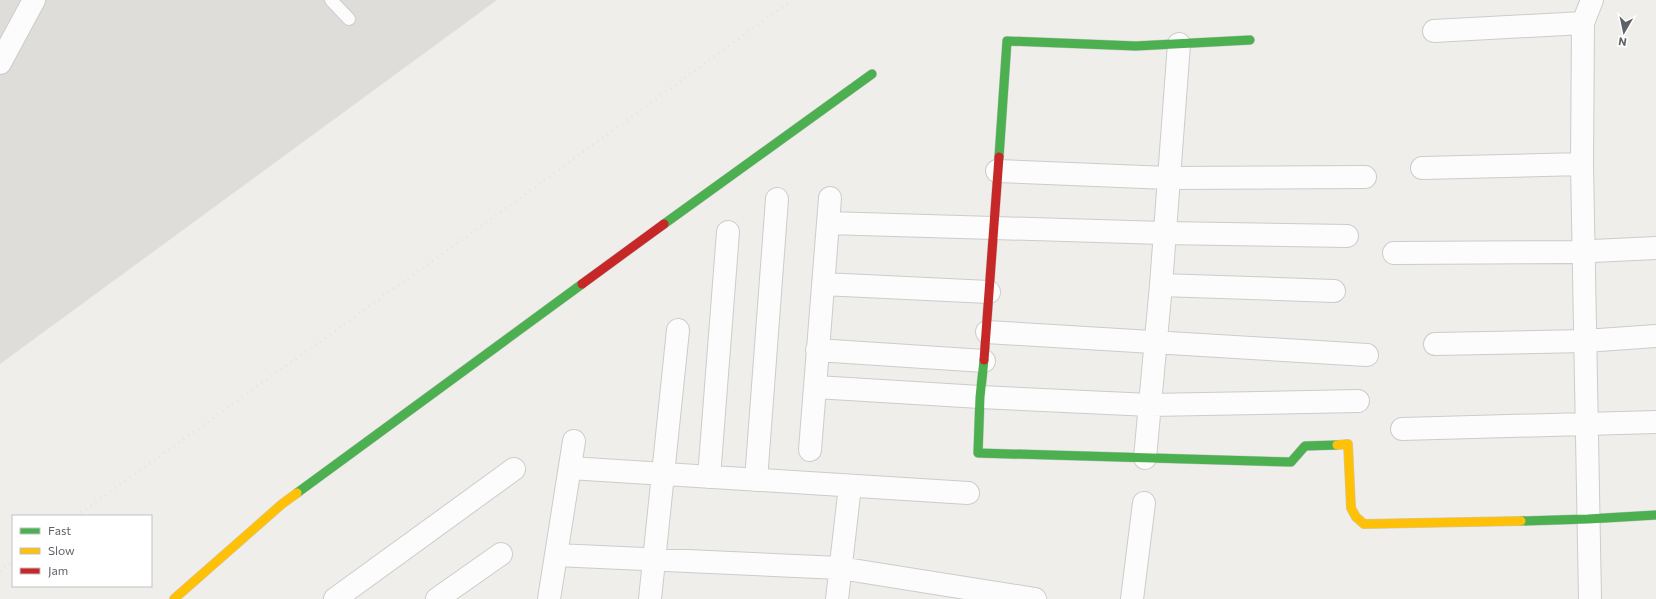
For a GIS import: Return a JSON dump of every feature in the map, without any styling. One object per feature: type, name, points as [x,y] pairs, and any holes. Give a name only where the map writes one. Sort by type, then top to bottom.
[{"type":"street","points":[[0,63],[34,0]]},
{"type":"street","points":[[1590,599],[1586,425],[1585,252],[1582,164],[1583,23],[1592,0]]},
{"type":"street","points":[[1434,31],[1583,23]]},
{"type":"street","points":[[1250,40],[1136,46],[1007,41],[988,292],[987,332],[980,397],[978,453],[1291,462],[1305,446],[1348,444],[1352,508],[1356,517],[1364,524],[1588,519],[1656,515]]},
{"type":"street","points":[[1145,458],[1161,285],[1163,234],[1179,44]]},
{"type":"street","points":[[174,599],[282,504],[544,311],[872,74]]},
{"type":"street","points":[[1422,168],[1582,164]]},
{"type":"street","points":[[997,171],[1168,178],[1365,177]]},
{"type":"street","points":[[756,480],[777,198]]},
{"type":"street","points":[[810,450],[830,198]]},
{"type":"street","points":[[828,223],[994,227],[1163,234],[1347,236]]},
{"type":"street","points":[[708,477],[728,232]]},
{"type":"street","points":[[1394,253],[1585,252],[1656,248]]},
{"type":"street","points":[[823,284],[988,292]]},
{"type":"street","points":[[1161,285],[1334,291]]},
{"type":"street","points":[[650,599],[678,330]]},
{"type":"street","points":[[987,332],[1367,355]]},
{"type":"street","points":[[1435,344],[1585,341],[1656,336]]},
{"type":"street","points":[[818,350],[984,361]]},
{"type":"street","points":[[816,387],[1150,405],[1358,401]]},
{"type":"street","points":[[1402,429],[1656,422]]},
{"type":"street","points":[[549,599],[574,441]]},
{"type":"street","points":[[570,468],[968,493]]},
{"type":"street","points":[[335,599],[514,469]]},
{"type":"street","points":[[837,599],[850,486]]},
{"type":"street","points":[[1132,599],[1144,503]]},
{"type":"street","points":[[437,599],[501,554]]},
{"type":"street","points":[[556,555],[840,568],[1035,599]]},
{"type":"lane","points":[[331,0],[350,19]]},
{"type":"shaded area","points":[[0,0],[497,0],[0,364]]},
{"type":"railway","points":[[77,515],[487,222],[792,0]]},
{"type":"railway","points":[[0,571],[12,562]]},
{"type":"traffic: fast","points":[[999,157],[1007,41],[1136,46],[1250,40]]},
{"type":"traffic: fast","points":[[664,224],[872,74]]},
{"type":"traffic: fast","points":[[297,493],[582,284]]},
{"type":"traffic: fast","points":[[984,360],[980,397],[978,453],[1291,462],[1305,446],[1337,445]]},
{"type":"traffic: fast","points":[[1521,521],[1656,515]]},
{"type":"traffic: slow","points":[[1337,445],[1348,444],[1351,508],[1356,517],[1364,524],[1521,521]]},
{"type":"traffic: slow","points":[[174,599],[282,504],[297,493]]},
{"type":"traffic: jam","points":[[984,360],[999,157]]},
{"type":"traffic: jam","points":[[582,284],[664,224]]}]
